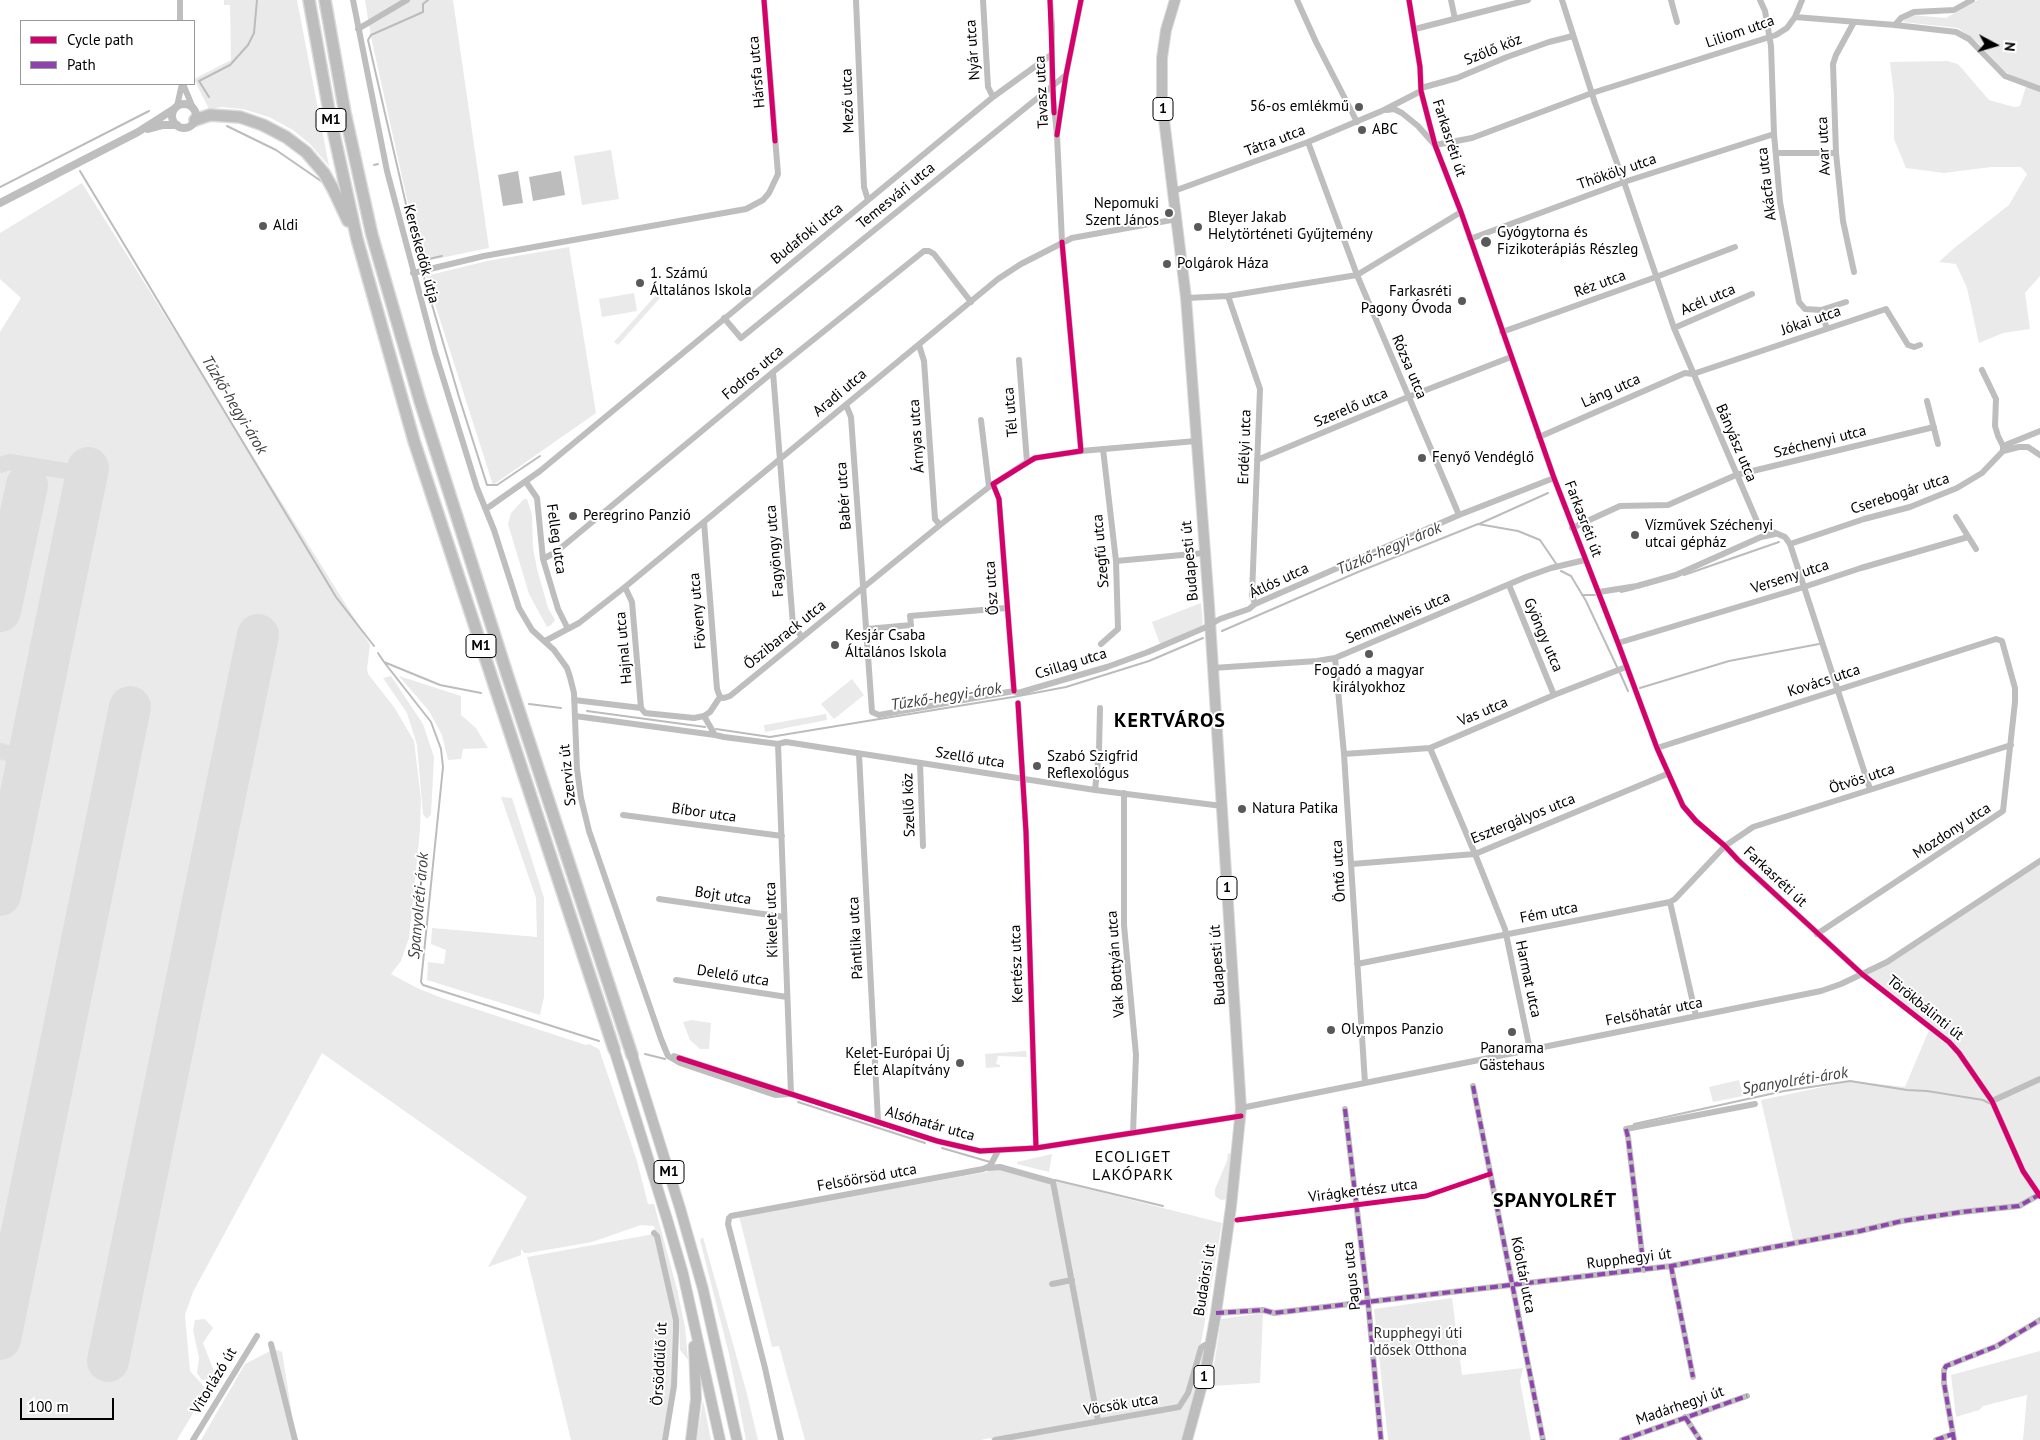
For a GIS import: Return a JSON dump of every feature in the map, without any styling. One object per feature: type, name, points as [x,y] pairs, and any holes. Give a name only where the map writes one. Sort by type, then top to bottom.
[{"type":"highway","name":"M1","points":[[309,0],[330,116],[357,239],[414,441],[614,1049]]},
{"type":"highway","name":"M1","points":[[325,0],[345,113],[372,235],[420,401],[632,1055]]},
{"type":"highway","points":[[329,24],[330,0]]},
{"type":"highway","points":[[195,120],[210,115],[240,117],[263,125],[286,137],[306,152],[324,174],[357,239]]},
{"type":"main road","name":"Budapesti út","points":[[1175,0],[1166,30],[1161,72],[1163,111],[1186,298],[1213,668],[1241,1116]]},
{"type":"main road","name":"M1","points":[[614,1049],[667,1219],[682,1274],[720,1440]]},
{"type":"main road","name":"M1","points":[[632,1055],[680,1208],[703,1289],[737,1440]]},
{"type":"main road","name":"Budaörsi út","points":[[1187,1440],[1204,1379],[1216,1313],[1241,1116]]},
{"type":"main road","points":[[682,1274],[682,1298],[694,1348],[696,1369],[696,1414],[691,1440]]},
{"type":"street","points":[[180,0],[180,20]]},
{"type":"street","name":"Kereskedők útja","points":[[353,0],[387,171],[413,272],[435,352],[477,488],[486,510]]},
{"type":"street","points":[[358,29],[407,0]]},
{"type":"street","name":"Hársfa utca","points":[[413,272],[484,256],[746,209],[763,200],[770,193],[778,174],[764,0]]},
{"type":"street","name":"Mező utca","points":[[856,0],[864,187],[868,200]]},
{"type":"street","name":"Nyár utca","points":[[982,0],[988,87],[992,97]]},
{"type":"street","name":"Tavasz utca","points":[[1050,0],[1052,87],[1057,135],[1062,242],[1081,451]]},
{"type":"street","name":"Tavasz utca","points":[[1057,135],[1066,74],[1081,0]]},
{"type":"street","points":[[1297,0],[1357,122]]},
{"type":"street","name":"Farkasréti út","points":[[1410,0],[1428,131]]},
{"type":"street","points":[[1451,0],[1455,19]]},
{"type":"street","points":[[1496,0],[1497,8]]},
{"type":"street","points":[[1415,29],[1528,0]]},
{"type":"street","name":"Bányász utca","points":[[1562,0],[1656,277],[1693,374],[1759,526],[1784,537],[1790,544]]},
{"type":"street","points":[[1671,0],[1677,22]]},
{"type":"street","name":"Akácfa utca","points":[[1760,0],[1765,11],[1770,36],[1774,134],[1780,202],[1799,302],[1805,309],[1821,310]]},
{"type":"street","points":[[1795,17],[1802,0]]},
{"type":"street","points":[[1895,25],[1901,18],[1914,12],[1954,10],[1972,0]]},
{"type":"street","name":"Liliom utca","points":[[1435,145],[1472,138],[1592,93],[1770,36],[1785,30],[1795,17],[1956,32],[1969,39],[2005,76],[2040,89]]},
{"type":"street","name":"Avar utca","points":[[1854,22],[1836,54],[1833,64],[1836,153],[1843,221],[1854,272]]},
{"type":"street","name":"Szőlő köz","points":[[1421,89],[1457,78],[1549,42],[1573,36]]},
{"type":"street","name":"Budafoki utca","points":[[486,510],[526,482],[992,97],[1051,55]]},
{"type":"street","name":"Temesvári utca","points":[[724,318],[741,338],[1066,74]]},
{"type":"street","points":[[177,125],[172,118],[183,85]]},
{"type":"street","points":[[138,132],[163,125],[187,127],[195,120],[196,114],[183,85]]},
{"type":"street","name":"Tátra utca","points":[[1174,192],[1357,122],[1384,110],[1421,89]]},
{"type":"street","points":[[0,203],[138,132],[176,108],[185,104],[193,108]]},
{"type":"street","points":[[1384,110],[1394,109],[1428,131],[1435,145]]},
{"type":"street","name":"Thököly utca","points":[[1470,239],[1624,182],[1774,134]]},
{"type":"street","name":"Rózsa utca","points":[[1308,142],[1357,275],[1459,515]]},
{"type":"street","name":"Farkasréti út","points":[[1435,145],[1461,212],[1510,357],[1572,528],[1667,774],[1684,806],[1696,821],[1862,974]]},
{"type":"street","points":[[1776,153],[1836,153]]},
{"type":"street","points":[[1186,298],[1228,296],[1357,275],[1461,212]]},
{"type":"street","name":"Aradi utca","points":[[545,641],[579,623],[625,587],[971,302],[1021,264],[1072,238],[1177,219]]},
{"type":"street","name":"Réz utca","points":[[1502,332],[1735,247]]},
{"type":"street","name":"Fodros utca","points":[[543,559],[556,552],[924,251],[934,254],[971,302]]},
{"type":"street","name":"Acél utca","points":[[1674,328],[1752,294]]},
{"type":"street","name":"Erdélyi utca","points":[[1228,296],[1260,389],[1252,595],[1255,604]]},
{"type":"street","points":[[1827,329],[1821,310],[1846,302]]},
{"type":"street","name":"Jókai utca","points":[[1693,374],[1886,309],[1908,345],[1920,345]]},
{"type":"street","name":"Árnyas utca","points":[[919,345],[924,362],[935,519],[940,525]]},
{"type":"street","name":"Szerelő utca","points":[[1256,460],[1510,357]]},
{"type":"street","name":"Tél utca","points":[[1019,360],[1027,462]]},
{"type":"street","points":[[1982,370],[1996,399],[1995,426],[2003,448],[2028,447],[2040,455]]},
{"type":"street","name":"Fagyöngy utca","points":[[774,372],[793,625],[802,637]]},
{"type":"street","name":"Láng utca","points":[[1539,436],[1685,373],[1693,374]]},
{"type":"street","points":[[1927,401],[1938,444]]},
{"type":"street","name":"Babér utca","points":[[846,405],[851,417],[872,712],[874,714]]},
{"type":"street","points":[[981,420],[991,486]]},
{"type":"street","name":"Széchenyi utca","points":[[1572,528],[1625,505],[1668,505],[1736,475],[1934,427]]},
{"type":"street","name":"Cserebogár utca","points":[[1790,544],[1864,519],[1910,507],[1957,488],[1982,472],[2003,448],[2040,431]]},
{"type":"street","name":"Őszibarack utca","points":[[704,716],[717,704],[720,697],[730,696],[940,525],[991,486],[1027,462],[1035,458],[1081,451],[1196,441]]},
{"type":"street","name":"Szegfű utca","points":[[1101,644],[1118,629],[1116,561],[1103,449]]},
{"type":"street","name":"Átlós utca","points":[[1210,625],[1459,515],[1554,478]]},
{"type":"street","name":"Felleg utca","points":[[526,482],[533,490],[540,505],[540,538],[543,559],[558,609],[568,630]]},
{"type":"street","name":"Ősz utca","points":[[991,486],[999,499],[1006,608],[1016,692]]},
{"type":"street","name":"Szerviz út","points":[[486,510],[519,608],[532,630],[554,650],[567,668],[573,685],[578,782],[589,831],[665,1049]]},
{"type":"street","points":[[1956,517],[1976,549]]},
{"type":"street","name":"Föveny utca","points":[[704,522],[717,689],[720,697]]},
{"type":"street","points":[[1598,592],[1637,586],[1676,575],[1760,537],[1776,534]]},
{"type":"street","name":"Verseny utca","points":[[1618,643],[1968,537]]},
{"type":"street","points":[[1790,544],[1870,789]]},
{"type":"street","points":[[1116,561],[1204,553]]},
{"type":"street","name":"Semmelweis utca","points":[[1213,668],[1318,661],[1335,658],[1551,568],[1585,560]]},
{"type":"street","name":"Gyöngy utca","points":[[1508,585],[1554,695]]},
{"type":"street","name":"Hajnal utca","points":[[625,587],[632,602],[642,708]]},
{"type":"street","points":[[867,629],[910,625],[910,616],[1006,608]]},
{"type":"street","name":"Csillag utca","points":[[874,714],[879,715],[1016,692],[1107,667],[1148,652],[1210,625]]},
{"type":"street","name":"Kovács utca","points":[[1657,748],[1837,689],[2000,639]]},
{"type":"street","name":"Mozdony utca","points":[[1817,934],[2001,814],[2004,808],[2011,745],[2015,688],[2000,639]]},
{"type":"street","name":"Öntő utca","points":[[1335,658],[1352,864],[1365,1083]]},
{"type":"street","name":"Vas utca","points":[[1344,754],[1430,748],[1554,695],[1626,667]]},
{"type":"street","points":[[574,700],[642,708],[645,714],[694,718],[704,716],[715,735]]},
{"type":"street","name":"Kertész utca","points":[[1018,703],[1023,779],[1036,1148]]},
{"type":"street","points":[[1095,790],[1099,752],[1100,708]]},
{"type":"street","name":"Szellő utca","points":[[575,716],[778,744],[786,742],[1095,790],[1222,806]]},
{"type":"street","name":"Kikelet utca","points":[[778,744],[791,1094]]},
{"type":"street","name":"Ötvös utca","points":[[1725,846],[1753,827],[2011,745]]},
{"type":"street","name":"Harmat utca","points":[[1430,748],[1475,854],[1506,934],[1530,1050]]},
{"type":"street","name":"Pántlika utca","points":[[859,754],[878,1121]]},
{"type":"street","name":"Szellő köz","points":[[920,763],[924,846]]},
{"type":"street","name":"Esztergályos utca","points":[[1352,864],[1475,854],[1667,774]]},
{"type":"street","name":"Vak Bottyán utca","points":[[1124,793],[1124,925],[1136,1055],[1133,1133]]},
{"type":"street","name":"Bíbor utca","points":[[623,815],[782,836]]},
{"type":"street","points":[[1696,1016],[1670,902],[1725,846]]},
{"type":"street","name":"Felsőhatár utca","points":[[1241,1116],[1365,1083],[1820,991],[1841,984],[1894,956],[2040,861]]},
{"type":"street","name":"Bojt utca","points":[[659,899],[784,917]]},
{"type":"street","name":"Fém utca","points":[[1357,964],[1670,902]]},
{"type":"street","name":"Törökbálinti út","points":[[1862,974],[1949,1042],[1968,1063],[1992,1100],[2023,1171],[2037,1186],[2040,1196]]},
{"type":"street","name":"Delelő utca","points":[[676,980],[787,997]]},
{"type":"street","name":"Alsóhatár utca","points":[[665,1049],[668,1056],[680,1063],[775,1095],[791,1094],[956,1146],[980,1151],[1036,1148],[1241,1116]]},
{"type":"street","points":[[1992,1100],[2040,1080]]},
{"type":"street","name":"Kőoltár utca","points":[[1473,1086],[1543,1440]]},
{"type":"street","points":[[1644,1270],[1626,1129],[1755,1104]]},
{"type":"street","name":"Pagus utca","points":[[1345,1109],[1368,1302],[1381,1440]]},
{"type":"street","points":[[988,1167],[998,1151]]},
{"type":"street","points":[[988,1167],[1000,1167],[1053,1182],[1098,1421]]},
{"type":"street","name":"Felsőörsöd utca","points":[[781,1440],[765,1368],[728,1224],[731,1216],[988,1167]]},
{"type":"street","name":"Rupphegyi út","points":[[1216,1313],[1263,1310],[1274,1313],[1644,1270],[1860,1231],[1902,1221],[2019,1206],[2040,1196]]},
{"type":"street","name":"Örsöddűlő út","points":[[654,1232],[657,1236],[676,1324],[674,1386],[665,1440]]},
{"type":"street","points":[[1671,1266],[1693,1377]]},
{"type":"street","points":[[1052,1284],[1072,1280]]},
{"type":"street","points":[[1936,1440],[1954,1437],[1944,1383],[1944,1370],[1950,1363],[1996,1346],[2040,1320]]},
{"type":"street","name":"Vitorlázó út","points":[[193,1440],[257,1336]]},
{"type":"street","points":[[271,1344],[295,1440]]},
{"type":"street","name":"Vöcsök utca","points":[[995,1440],[1179,1407],[1188,1393],[1201,1348],[1205,1345],[1210,1346]]},
{"type":"street","name":"Madárhegyi út","points":[[1622,1440],[1747,1396]]},
{"type":"street","points":[[1685,1417],[1700,1440]]},
{"type":"green space","points":[[224,0],[297,0],[329,166],[310,144],[293,130],[269,117],[243,109],[221,107],[209,109],[195,78],[231,60],[230,5],[224,5]]},
{"type":"green space","points":[[365,0],[453,0],[489,248],[421,262],[371,37]]},
{"type":"green space","points":[[1978,0],[2040,0],[2040,276],[2025,293],[2030,329],[2003,333],[1979,343],[1967,288],[1956,264],[1939,262],[2009,205],[2027,174],[2021,167],[1991,167],[1944,173],[1906,168],[1894,139],[1894,95],[1890,62],[1947,61],[1958,64],[1989,100],[2014,107],[2020,106],[2027,83],[2018,80],[2004,71],[1978,43],[1958,28],[1902,22],[1912,15],[1946,18]]},
{"type":"green space","points":[[611,150],[619,199],[582,205],[574,156]]},
{"type":"green space","points":[[82,183],[353,616],[370,645],[368,674],[394,707],[414,741],[421,799],[420,830],[409,938],[401,961],[391,974],[417,988],[442,998],[586,1045],[589,1044],[599,1049],[637,1161],[648,1204],[654,1204],[677,1289],[685,1327],[688,1360],[680,1350],[679,1321],[654,1226],[641,1225],[592,1242],[529,1253],[524,1253],[521,1249],[521,1255],[488,1267],[527,1197],[322,1053],[193,1292],[185,1315],[190,1371],[207,1390],[177,1440],[0,1440],[0,332],[21,298],[0,279],[0,233]]},
{"type":"green space","points":[[569,247],[596,413],[493,485],[426,276],[487,261]]},
{"type":"green space","points":[[634,293],[637,311],[602,317],[599,299]]},
{"type":"green space","points":[[656,295],[660,298],[618,345],[614,342]]},
{"type":"green space","points":[[524,499],[527,499],[532,515],[533,548],[537,569],[548,608],[555,620],[547,627],[529,594],[508,524],[511,513]]},
{"type":"green space","points":[[1201,603],[1203,625],[1160,644],[1152,622]]},
{"type":"green space","points":[[391,676],[423,724],[434,757],[431,814],[427,819],[423,814],[417,745],[407,713],[383,678]]},
{"type":"green space","points":[[399,676],[461,696],[461,715],[476,728],[488,748],[463,749],[461,759],[448,760],[442,735],[429,711]]},
{"type":"green space","points":[[852,679],[864,695],[834,719],[821,704]]},
{"type":"green space","points":[[826,714],[827,720],[765,732],[764,725]]},
{"type":"green space","points":[[501,797],[512,798],[544,898],[544,997],[540,1015],[427,980],[428,962],[444,964],[446,950],[431,944],[432,928],[537,937],[536,898]]},
{"type":"green space","points":[[2040,861],[2040,1196],[2029,1202],[1962,1212],[1794,1244],[1761,1100],[1851,1081],[1905,1087],[1929,1030],[1862,974],[1887,962]]},
{"type":"green space","points":[[692,1020],[711,1023],[709,1049],[700,1049],[690,1040],[683,1022]]},
{"type":"green space","points":[[1026,1051],[1027,1057],[998,1056],[996,1064],[1000,1065],[1000,1067],[986,1068],[985,1054]]},
{"type":"green space","points":[[1739,1080],[1743,1096],[1713,1102],[1709,1087]]},
{"type":"green space","points":[[1228,1153],[1231,1154],[1227,1199],[1221,1200],[1215,1196],[1215,1189],[1227,1161]]},
{"type":"green space","points":[[1052,1154],[1049,1172],[1017,1164],[1017,1162]]},
{"type":"green space","points":[[994,1165],[1222,1223],[1196,1372],[1203,1351],[1205,1353],[1181,1440],[992,1440],[990,1438],[981,1440],[805,1440],[779,1346],[772,1347],[739,1216],[987,1172]]},
{"type":"green space","points":[[654,1234],[675,1322],[675,1368],[662,1440],[571,1440],[527,1257]]},
{"type":"green space","points":[[703,1237],[758,1440],[746,1440],[729,1354],[700,1240]]},
{"type":"green space","name":"Rupphegyi úti Idősek Otthona","points":[[1452,1298],[1462,1375],[1523,1368],[1520,1381],[1531,1440],[1388,1440],[1374,1309]]},
{"type":"green space","points":[[1263,1313],[1260,1383],[1211,1386],[1221,1319]]},
{"type":"green space","points":[[205,1319],[213,1328],[203,1343],[217,1379],[202,1380],[197,1373],[199,1358],[193,1330],[195,1320]]},
{"type":"green space","points":[[274,1349],[282,1352],[296,1440],[201,1440],[245,1364]]},
{"type":"green space","points":[[2040,1351],[2040,1440],[2023,1440],[2027,1395],[1983,1406],[1979,1410],[1956,1417],[1951,1375]]},
{"type":"green space","points":[[703,1400],[711,1440],[697,1440]]},
{"type":"shaded area","points":[[518,171],[523,203],[503,206],[498,175]]},
{"type":"shaded area","points":[[561,171],[565,195],[533,201],[529,177]]},
{"type":"waterway","points":[[209,97],[199,81],[230,65],[248,45],[254,33],[257,0]]},
{"type":"waterway","points":[[418,256],[368,40],[371,35],[423,12],[423,4],[428,0]]},
{"type":"waterway","points":[[0,187],[149,111]]},
{"type":"waterway","points":[[227,126],[276,150],[321,181]]},
{"type":"waterway","points":[[374,165],[378,164]]},
{"type":"waterway","name":"Tűzkő-hegyi-árok","points":[[80,171],[336,597],[374,646]]},
{"type":"waterway","points":[[418,253],[424,260],[442,256]]},
{"type":"waterway","points":[[423,274],[487,485],[497,485],[540,456]]},
{"type":"waterway","points":[[1479,524],[1548,493]]},
{"type":"waterway","name":"Tűzkő-hegyi-árok","points":[[1222,631],[1358,572],[1478,524],[1518,531],[1540,540],[1557,565]]},
{"type":"waterway","points":[[1684,575],[1779,542]]},
{"type":"waterway","points":[[1561,571],[1571,576],[1586,601],[1617,667]]},
{"type":"waterway","points":[[1621,592],[1634,589]]},
{"type":"waterway","points":[[1582,595],[1595,595]]},
{"type":"waterway","name":"Tűzkő-hegyi-árok","points":[[716,729],[770,737],[1013,697],[1066,687],[1149,661],[1203,638]]},
{"type":"waterway","name":"Tűzkő-hegyi-árok","points":[[1640,688],[1729,661],[1819,644]]},
{"type":"waterway","name":"Tűzkő-hegyi-árok","points":[[378,653],[384,662],[440,685],[481,693]]},
{"type":"waterway","name":"Spanyolréti-árok","points":[[384,662],[431,722],[441,749],[443,767],[421,982],[423,985],[599,1041]]},
{"type":"waterway","points":[[1620,673],[1628,691]]},
{"type":"waterway","name":"Tűzkő-hegyi-árok","points":[[529,704],[561,708]]},
{"type":"waterway","name":"Tűzkő-hegyi-árok","points":[[587,711],[705,727]]},
{"type":"waterway","name":"Spanyolréti-árok","points":[[645,1054],[665,1059]]},
{"type":"waterway","name":"Spanyolréti-árok","points":[[1634,1124],[1784,1091],[1850,1081],[1983,1100],[1991,1104]]},
{"type":"waterway","name":"Spanyolréti-árok","points":[[798,1102],[925,1143]]},
{"type":"waterway","name":"Spanyolréti-árok","points":[[942,1148],[990,1162]]},
{"type":"waterway","name":"Spanyolréti-árok","points":[[1055,1180],[1163,1206]]},
{"type":"taxiway","points":[[0,465],[10,462],[66,471],[85,482]]},
{"type":"taxiway","points":[[0,751],[28,759]]},
{"type":"runway","points":[[0,895],[88,468]]},
{"type":"runway","points":[[0,611],[27,485]]},
{"type":"runway","points":[[108,1361],[258,635]]},
{"type":"runway","points":[[0,1339],[130,707]]},
{"type":"marked path","points":[[1473,1086],[1543,1440]]},
{"type":"marked path","points":[[1345,1109],[1368,1302],[1381,1440]]},
{"type":"marked path","points":[[1626,1129],[1644,1270]]},
{"type":"marked path","points":[[1216,1313],[1263,1310],[1274,1313],[1671,1266],[1860,1231],[1902,1221],[2019,1206],[2039,1195]]},
{"type":"marked path","points":[[1671,1266],[1693,1377]]},
{"type":"marked path","points":[[1954,1440],[1944,1383],[1944,1370],[1946,1366],[1997,1346],[2040,1320]]},
{"type":"marked path","points":[[1622,1440],[1747,1396]]},
{"type":"marked path","points":[[1685,1417],[1700,1440]]},
{"type":"marked path","points":[[1936,1440],[1953,1434]]},
{"type":"cycle path","points":[[764,0],[775,141]]},
{"type":"cycle path","points":[[1050,0],[1054,113]]},
{"type":"cycle path","points":[[1057,135],[1066,75],[1081,0]]},
{"type":"cycle path","points":[[1409,0],[1420,67],[1421,91],[1435,145],[1461,212],[1554,478],[1657,748],[1683,806],[1696,821],[1862,974],[1949,1042],[1959,1053],[1992,1101],[2023,1171],[2040,1196]]},
{"type":"cycle path","points":[[1014,691],[999,499],[993,484],[1035,458],[1081,451],[1062,242]]},
{"type":"cycle path","points":[[1018,703],[1026,832],[1036,1148]]},
{"type":"cycle path","points":[[679,1058],[937,1141],[980,1151],[1036,1148],[1241,1116]]},
{"type":"cycle path","name":"Virágkertész utca","points":[[1237,1220],[1426,1196],[1490,1174]]},
{"type":"place","name":"56-os emlékmű","points":[[1359,107]]},
{"type":"place","name":"ABC","points":[[1362,130]]},
{"type":"place","name":"Nepomuki Szent János","points":[[1169,213]]},
{"type":"place","name":"Aldi","points":[[263,226]]},
{"type":"place","name":"Bleyer Jakab Helytörténeti Gyűjtemény","points":[[1198,227]]},
{"type":"place","name":"Gyógytorna és Fizikoterápiás Részleg","points":[[1486,242]]},
{"type":"place","name":"Polgárok Háza","points":[[1167,264]]},
{"type":"place","name":"1. Számú Általános Iskola","points":[[640,283]]},
{"type":"place","name":"Farkasréti Pagony Óvoda","points":[[1462,301]]},
{"type":"place","name":"Fenyő Vendéglő","points":[[1422,458]]},
{"type":"place","name":"Peregrino Panzió","points":[[573,516]]},
{"type":"place","name":"Vízművek Széchenyi utcai gépház","points":[[1635,535]]},
{"type":"place","name":"Kesjár Csaba Általános Iskola","points":[[835,645]]},
{"type":"place","name":"Fogadó a magyar királyokhoz","points":[[1369,654]]},
{"type":"place","name":"Szabó Szigfrid Reflexológus","points":[[1037,766]]},
{"type":"place","name":"Natura Patika","points":[[1242,809]]},
{"type":"place","name":"Olympos Panzio","points":[[1331,1030]]},
{"type":"place","name":"Panorama Gästehaus","points":[[1512,1032]]},
{"type":"place","name":"Kelet-Európai Új Élet Alapítvány","points":[[960,1063]]},
{"type":"district","name":"KERTVÁROS","points":[[1170,721]]},
{"type":"district","name":"ECOLIGET LAKÓPARK","points":[[1133,1166]]},
{"type":"district","name":"SPANYOLRÉT","points":[[1555,1201]]}]
